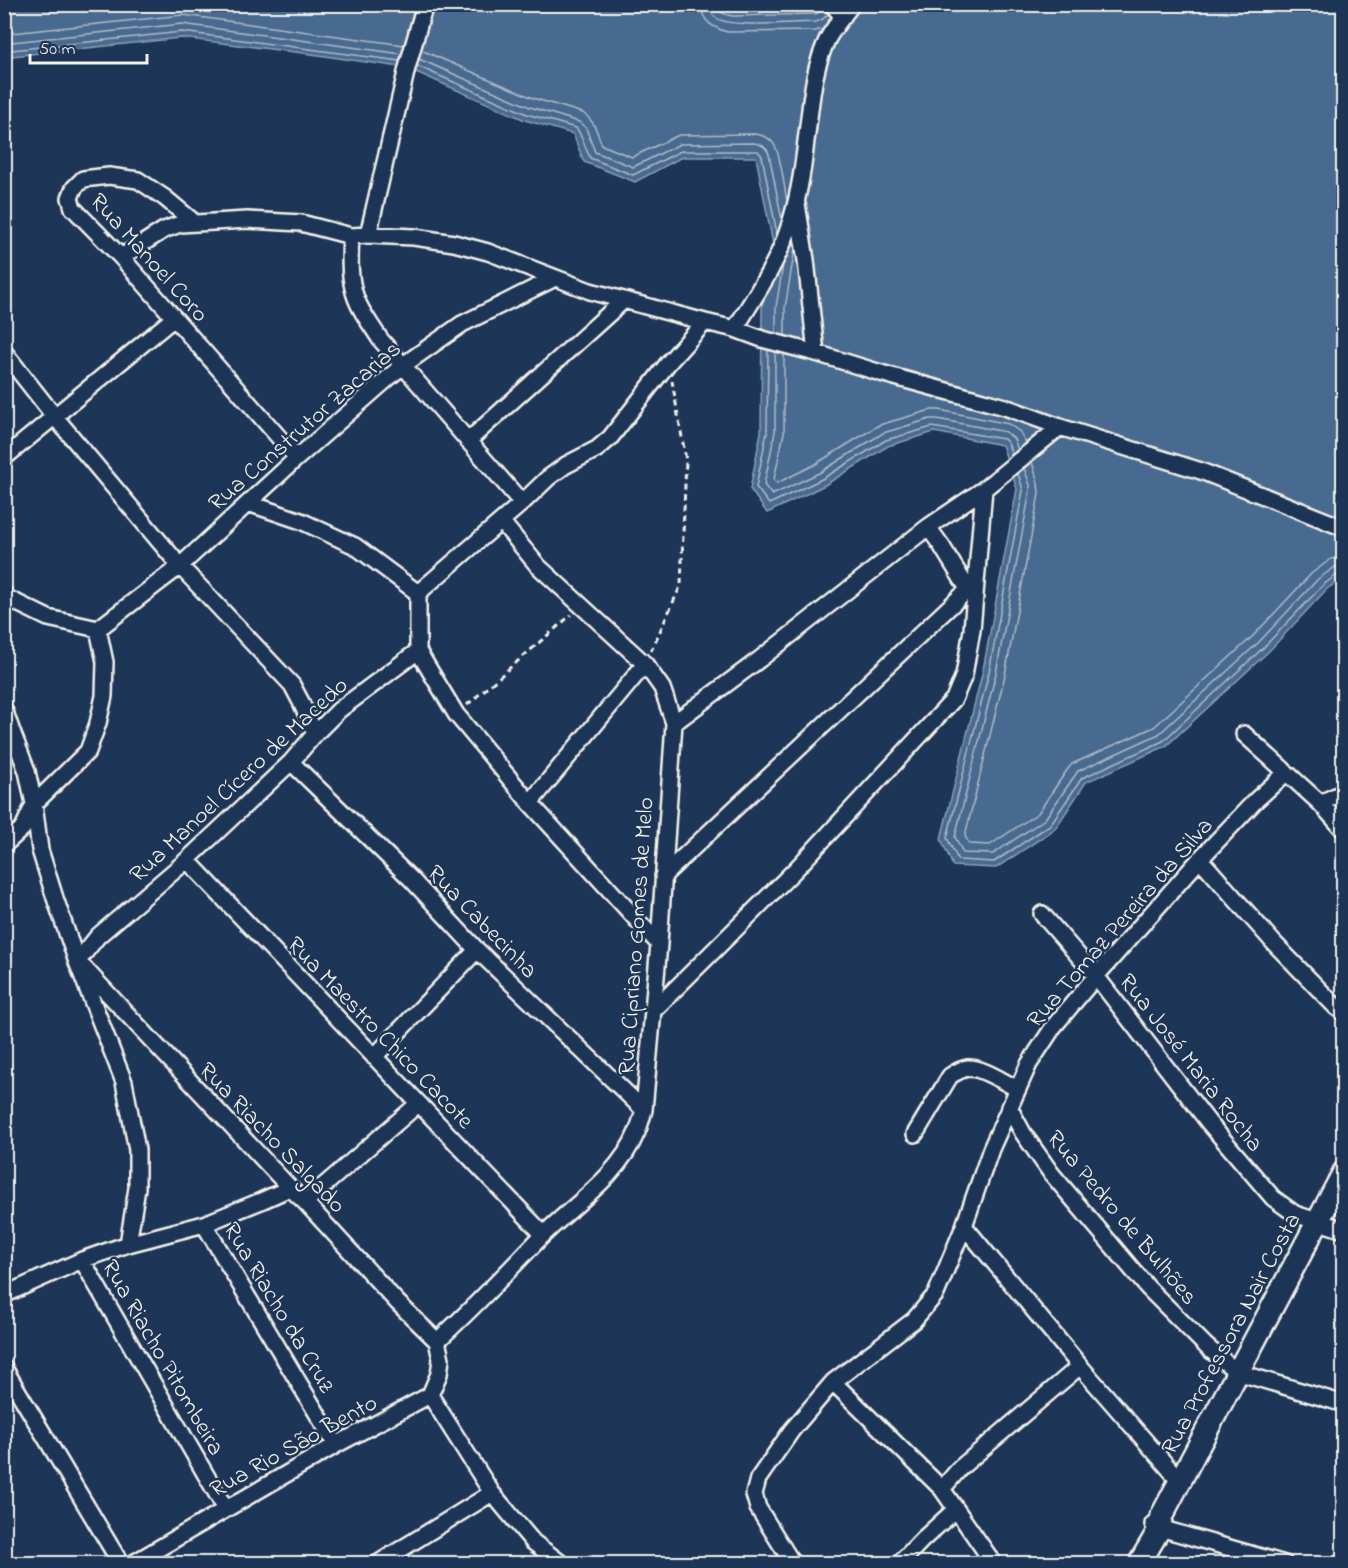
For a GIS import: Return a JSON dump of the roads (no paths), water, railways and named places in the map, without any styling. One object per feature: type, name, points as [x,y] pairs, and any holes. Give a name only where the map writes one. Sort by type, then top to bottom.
[{"type":"main road","name":"Rua Professora Nair Costa","points":[[1139,1563],[1237,1372],[1344,1173]]},
{"type":"main road","name":"Rua Professora Nair Costa","points":[[1125,1563],[1134,1548],[1158,1523]]},
{"type":"street","points":[[368,235],[407,68],[425,4]]},
{"type":"street","points":[[735,329],[767,277],[788,228],[796,199],[820,60],[829,38],[848,11],[832,4]]},
{"type":"street","name":"Rua Manoel Coro","points":[[195,223],[165,198],[138,180],[109,176],[83,179],[74,188],[70,198],[73,208],[121,257],[297,458]]},
{"type":"street","points":[[796,199],[806,260],[816,353]]},
{"type":"street","points":[[121,257],[164,230],[180,224],[247,220],[301,223],[351,236],[414,237],[454,243],[488,252],[590,291],[623,301],[735,329],[762,339],[1005,407],[1060,427],[1201,471],[1344,528]]},
{"type":"street","points":[[351,236],[353,289],[362,311],[380,339],[402,366],[522,503]]},
{"type":"street","name":"Rua Construtor Zacarias","points":[[98,629],[180,566],[297,458],[402,366],[462,324],[555,278]]},
{"type":"street","points":[[468,441],[623,301]]},
{"type":"street","points":[[4,458],[174,318]]},
{"type":"street","points":[[658,944],[530,803],[456,714],[418,651],[418,592],[548,478],[566,465],[597,449],[610,438],[669,362],[705,322]]},
{"type":"street","points":[[4,352],[55,417],[180,566],[292,685],[315,734]]},
{"type":"street","points":[[674,723],[760,659],[928,527],[984,489],[1060,427]]},
{"type":"street","points":[[653,1011],[796,869],[954,699],[964,675],[972,630],[972,586],[984,489]]},
{"type":"street","points":[[248,503],[301,521],[355,546],[418,592]]},
{"type":"street","name":"Rua Cipriano Gomes de Melo","points":[[438,1341],[543,1234],[608,1175],[628,1149],[637,1132],[644,1110],[653,1011],[674,723],[663,688],[645,664],[538,566],[501,521]]},
{"type":"street","points":[[928,527],[972,586]]},
{"type":"street","points":[[663,876],[972,586]]},
{"type":"street","points":[[4,845],[23,828],[33,804],[88,751],[104,696],[105,662],[98,629],[48,618],[5,599]]},
{"type":"street","name":"Rua Manoel Cícero de Macedo","points":[[77,962],[98,936],[187,860],[291,762],[339,710],[418,651]]},
{"type":"street","points":[[530,803],[645,664]]},
{"type":"street","points":[[4,709],[27,771],[40,850],[55,898],[77,962],[124,1082],[137,1150],[137,1188],[128,1244]]},
{"type":"street","points":[[1244,734],[1320,803],[1344,830]]},
{"type":"street","name":"Rua Cabecinha","points":[[291,762],[411,879],[477,950],[644,1110]]},
{"type":"street","name":"Rua Tomaz Pereira da Silva","points":[[793,1563],[758,1508],[754,1494],[758,1479],[792,1430],[833,1382],[914,1320],[936,1294],[1009,1107],[1029,1064],[1054,1026],[1200,859],[1286,773]]},
{"type":"street","points":[[1320,803],[1344,792]]},
{"type":"street","points":[[1200,859],[1274,943],[1344,1013]]},
{"type":"street","name":"Rua Maestro Chico Cacote","points":[[187,860],[543,1234]]},
{"type":"street","name":"Rua José Maria Rocha","points":[[1042,914],[1096,976],[1209,1123],[1273,1198],[1295,1214],[1344,1230]]},
{"type":"street","points":[[374,1057],[477,950]]},
{"type":"street","name":"Rua Riacho Salgado","points":[[77,962],[290,1188],[306,1202],[398,1303],[438,1341]]},
{"type":"street","points":[[915,1134],[950,1076],[959,1070],[976,1068],[1018,1089]]},
{"type":"street","points":[[306,1202],[418,1104]]},
{"type":"street","name":"Rua Pedro de Bulhões","points":[[1009,1107],[1023,1133],[1051,1173],[1148,1288],[1206,1347],[1237,1372]]},
{"type":"street","points":[[4,1295],[82,1260],[128,1244],[204,1224],[290,1188]]},
{"type":"street","name":"Rua Riacho da Cruz","points":[[204,1224],[336,1445]]},
{"type":"street","points":[[964,1226],[1080,1366],[1180,1481]]},
{"type":"street","name":"Rua Riacho Pitombeira","points":[[82,1260],[225,1508]]},
{"type":"street","points":[[438,1341],[441,1359],[439,1374],[430,1395],[492,1493],[533,1542],[562,1563]]},
{"type":"street","points":[[942,1490],[960,1468],[1080,1366]]},
{"type":"street","points":[[4,1368],[121,1563]]},
{"type":"street","points":[[1237,1372],[1344,1404]]},
{"type":"street","points":[[833,1382],[942,1490],[994,1563]]},
{"type":"street","name":"Rua Rio São Bento","points":[[132,1563],[336,1445],[430,1395]]},
{"type":"street","points":[[377,1563],[492,1493]]},
{"type":"street","points":[[899,1563],[956,1509]]},
{"type":"street","points":[[1158,1523],[1285,1563]]},
{"type":"water","points":[[715,4],[733,10],[815,8],[819,4],[1343,5],[1343,578],[1327,589],[1269,651],[1166,746],[1086,782],[1055,829],[996,868],[953,866],[941,839],[983,670],[1017,489],[1002,445],[934,432],[888,446],[825,485],[767,513],[750,489],[761,432],[762,306],[773,244],[756,157],[682,157],[635,182],[584,162],[573,134],[525,120],[407,68],[311,54],[181,38],[5,55],[4,5]]}]
